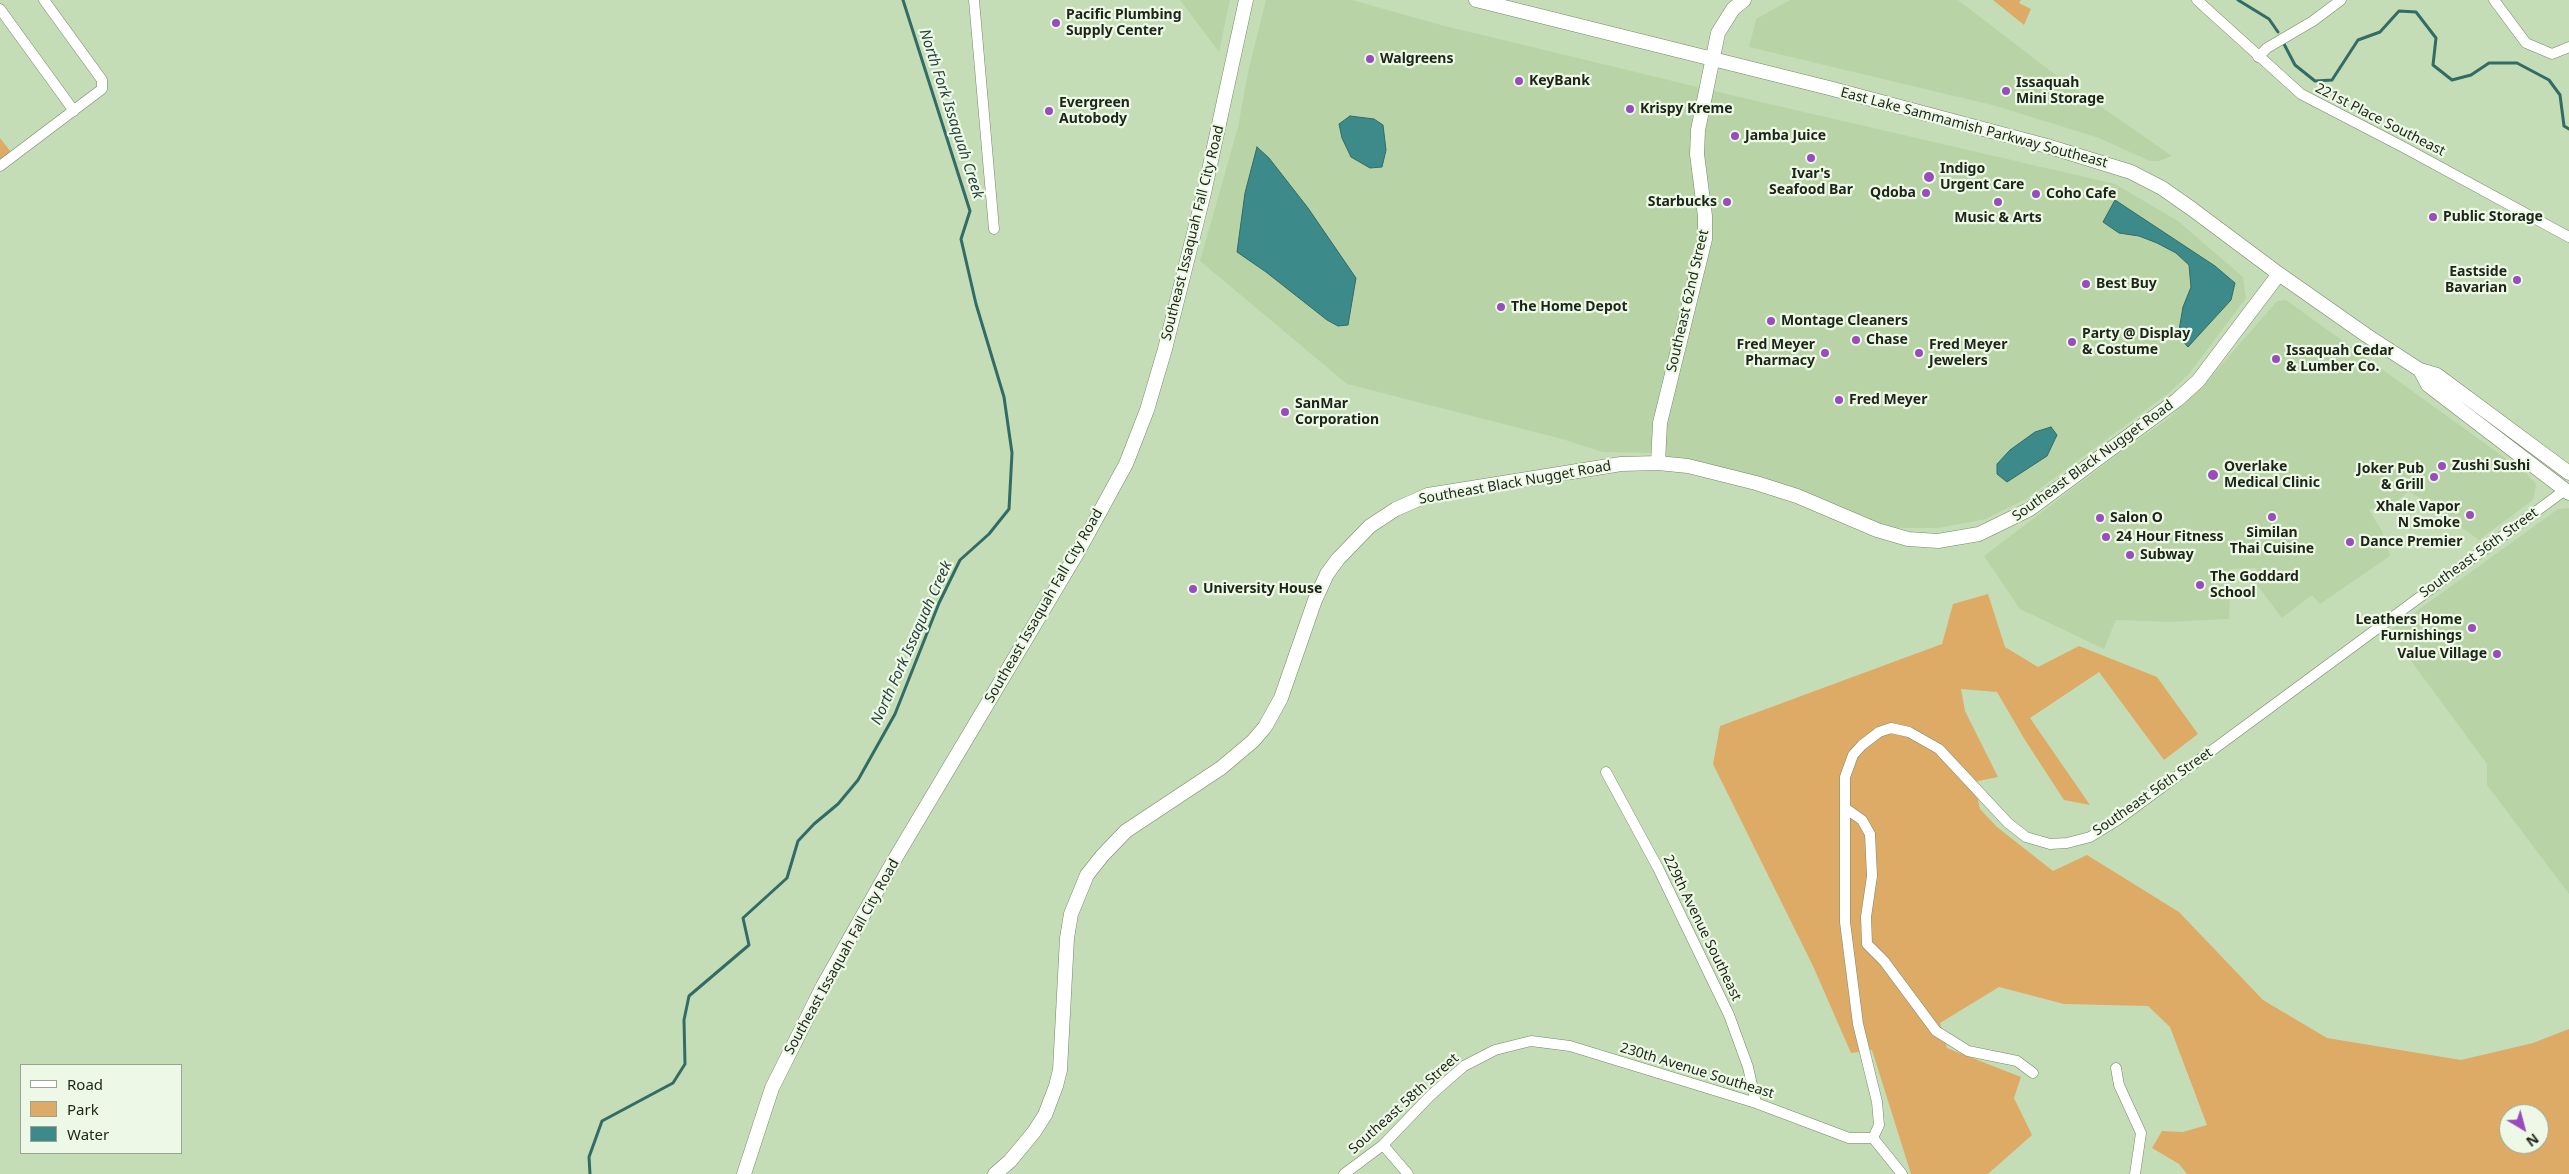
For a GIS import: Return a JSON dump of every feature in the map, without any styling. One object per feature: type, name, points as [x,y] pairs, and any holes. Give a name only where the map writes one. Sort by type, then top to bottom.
[{"type":"main road","name":"East Lake Sammamish Parkway Southeast","points":[[1476,0],[2047,146],[2131,172],[2162,188],[2279,274],[2420,370],[2437,375],[2569,473]]},
{"type":"main road","name":"Southeast 62nd Street","points":[[1658,463],[1660,423],[1705,239],[1705,216],[1697,154],[1698,130],[1712,59],[1722,26],[1734,9],[1744,0]]},
{"type":"main road","name":"Southeast Issaquah Fall City Road","points":[[744,1174],[772,1088],[823,986],[906,840],[1080,550],[1126,464],[1147,410],[1182,284],[1245,4]]},
{"type":"main road","name":"Southeast Black Nugget Road","points":[[995,1174],[1010,1161],[1034,1132],[1045,1114],[1056,1086],[1060,1070],[1066,938],[1071,914],[1087,875],[1126,831],[1222,768],[1254,741],[1265,727],[1281,698],[1315,600],[1328,574],[1338,559],[1370,526],[1396,509],[1428,495],[1621,464],[1658,463],[1688,466],[1779,490],[1877,530],[1908,539],[1944,541],[1979,534],[2000,526],[2030,509],[2177,400],[2198,381],[2279,274]]},
{"type":"main road","name":"East Lake Sammamish Parkway Southeast","points":[[2420,370],[2428,385],[2568,490]]},
{"type":"street","points":[[0,166],[102,89],[102,80],[44,0]]},
{"type":"street","points":[[974,0],[994,229]]},
{"type":"street","name":"221st Place Southeast","points":[[2197,0],[2289,85],[2313,102],[2405,148],[2569,237]]},
{"type":"street","points":[[2258,57],[2285,36],[2313,21],[2341,0]]},
{"type":"street","points":[[2494,0],[2526,43],[2552,54],[2569,47]]},
{"type":"street","points":[[0,9],[74,111]]},
{"type":"street","name":"Southeast 56th Street","points":[[1874,1138],[1879,1125],[1878,1102],[1858,1024],[1845,922],[1845,777],[1853,755],[1870,737],[1891,728],[1910,732],[1939,749],[2008,823],[2026,837],[2050,844],[2068,843],[2090,837],[2119,819],[2568,490]]},
{"type":"street","name":"229th Avenue Southeast","points":[[1606,772],[1658,868],[1730,1015],[1748,1068],[1756,1103]]},
{"type":"street","points":[[1845,808],[1862,820],[1870,834],[1872,876],[1866,917],[1867,944],[1884,961],[1936,1031],[1968,1051],[2017,1061],[2033,1073]]},
{"type":"street","name":"230th Avenue Southeast","points":[[1510,1044],[1531,1041],[1570,1046],[1756,1103],[1850,1138],[1874,1138]]},
{"type":"street","name":"Southeast 58th Street","points":[[1344,1174],[1383,1144],[1448,1078],[1478,1058],[1510,1044]]},
{"type":"street","points":[[2116,1068],[2119,1085],[2141,1133],[2134,1174]]},
{"type":"street","points":[[1874,1138],[1902,1174]]},
{"type":"street","points":[[1383,1144],[1408,1174]]},
{"type":"shaded area","points":[[1180,0],[1230,0],[1219,52]]},
{"type":"shaded area","points":[[1266,0],[1352,0],[1441,25],[1731,95],[2115,184],[2178,221],[2243,277],[2246,298],[2189,374],[2170,392],[2026,499],[1986,519],[1938,528],[1878,528],[1766,482],[1652,453],[1603,452],[1562,439],[1347,384],[1200,261],[1238,127],[1248,72]]},
{"type":"shaded area","name":"Issaquah Mini Storage","points":[[1790,0],[1958,0],[2057,76],[2172,156],[2159,161],[2150,161],[2099,138],[1996,106],[1749,47],[1756,19]]},
{"type":"shaded area","points":[[2286,300],[2526,473],[2536,484],[2533,500],[2479,540],[2409,491],[2396,502],[2369,510],[2382,531],[2390,556],[2320,604],[2312,595],[2282,618],[2257,585],[2261,578],[2256,568],[2231,569],[2229,619],[2169,622],[2116,620],[2104,649],[2020,609],[1984,556],[2118,454],[2169,418],[2202,387],[2277,301]]},
{"type":"shaded area","points":[[2569,508],[2569,894],[2487,785],[2487,764],[2389,631],[2558,509]]},
{"type":"green space","points":[[1993,0],[2021,0],[2019,3],[2031,9],[2024,25]]},
{"type":"green space","points":[[0,138],[14,156],[0,166]]},
{"type":"green space","points":[[1988,594],[2005,647],[2038,667],[2079,646],[2157,677],[2198,734],[2164,760],[2099,672],[2030,718],[2090,805],[2064,800],[2025,740],[1997,692],[1961,689],[1965,711],[1998,777],[1974,782],[1980,809],[1997,827],[2053,871],[2087,855],[2179,912],[2263,1000],[2327,1038],[2461,1060],[2533,1043],[2569,1029],[2569,1174],[2187,1174],[2179,1164],[2152,1148],[2162,1131],[2183,1132],[2207,1125],[2170,1027],[2148,1006],[2064,1004],[1999,987],[1940,1023],[1947,1048],[2021,1077],[2014,1098],[2032,1135],[1988,1174],[1911,1174],[1872,1050],[1851,1053],[1813,966],[1713,764],[1720,726],[1942,644],[1953,604]]},
{"type":"water","points":[[1350,116],[1374,119],[1383,125],[1386,150],[1382,167],[1370,168],[1351,157],[1342,138],[1339,124]]},
{"type":"water","points":[[1257,147],[1269,158],[1308,208],[1356,278],[1348,325],[1338,326],[1327,320],[1266,272],[1237,252],[1245,193]]},
{"type":"water","points":[[2115,200],[2215,266],[2235,283],[2231,300],[2188,347],[2178,336],[2183,307],[2191,287],[2189,265],[2176,253],[2157,243],[2139,236],[2119,233],[2103,222]]},
{"type":"water","points":[[2051,427],[2057,435],[2047,456],[2007,482],[1997,474],[1997,464],[2010,450],[2035,432]]},
{"type":"waterway","name":"North Fork Issaquah Creek","points":[[590,1174],[589,1157],[602,1121],[673,1083],[685,1064],[684,1020],[689,996],[749,945],[743,918],[787,878],[798,841],[814,824],[838,804],[858,780],[895,714],[939,603],[960,560],[989,534],[1009,509],[1012,453],[1004,397],[976,304],[961,239],[970,211],[903,0]]},
{"type":"waterway","name":"North Fork Issaquah Creek","points":[[2238,0],[2269,19],[2278,32]]},
{"type":"waterway","name":"North Fork Issaquah Creek","points":[[2284,44],[2295,65],[2315,81],[2332,80],[2358,40],[2380,32],[2399,11],[2416,12],[2436,38],[2433,65],[2452,80],[2471,75],[2489,63],[2517,63],[2549,80],[2560,95],[2564,126],[2569,129]]},
{"type":"place","name":"Pacific Plumbing Supply Center","points":[[1056,23]]},
{"type":"place","name":"Walgreens","points":[[1370,59]]},
{"type":"place","name":"KeyBank","points":[[1519,81]]},
{"type":"place","name":"Issaquah Mini Storage","points":[[2006,91]]},
{"type":"place","name":"Krispy Kreme","points":[[1630,109]]},
{"type":"place","name":"Evergreen Autobody","points":[[1049,111]]},
{"type":"place","name":"Jamba Juice","points":[[1735,136]]},
{"type":"place","name":"Ivar's Seafood Bar","points":[[1811,158]]},
{"type":"place","name":"Indigo Urgent Care","points":[[1929,177]]},
{"type":"place","name":"Qdoba","points":[[1926,193]]},
{"type":"place","name":"Coho Cafe","points":[[2036,194]]},
{"type":"place","name":"Starbucks","points":[[1727,202]]},
{"type":"place","name":"Music & Arts","points":[[1998,202]]},
{"type":"place","name":"Public Storage","points":[[2433,217]]},
{"type":"place","name":"Eastside Bavarian","points":[[2517,280]]},
{"type":"place","name":"Best Buy","points":[[2086,284]]},
{"type":"place","name":"The Home Depot","points":[[1501,307]]},
{"type":"place","name":"Montage Cleaners","points":[[1771,321]]},
{"type":"place","name":"Chase","points":[[1856,340]]},
{"type":"place","name":"Party @ Display & Costume","points":[[2072,342]]},
{"type":"place","name":"Fred Meyer Pharmacy","points":[[1825,353]]},
{"type":"place","name":"Fred Meyer Jewelers","points":[[1919,353]]},
{"type":"place","name":"Issaquah Cedar & Lumber Co.","points":[[2276,359]]},
{"type":"place","name":"Fred Meyer","points":[[1839,400]]},
{"type":"place","name":"SanMar Corporation","points":[[1285,412]]},
{"type":"place","name":"Zushi Sushi","points":[[2442,466]]},
{"type":"place","name":"Overlake Medical Clinic","points":[[2213,475]]},
{"type":"place","name":"Joker Pub & Grill","points":[[2434,477]]},
{"type":"place","name":"Xhale Vapor N Smoke","points":[[2470,515]]},
{"type":"place","name":"Similan Thai Cuisine","points":[[2272,517]]},
{"type":"place","name":"Salon O","points":[[2100,518]]},
{"type":"place","name":"24 Hour Fitness","points":[[2106,537]]},
{"type":"place","name":"Dance Premier","points":[[2350,542]]},
{"type":"place","name":"Subway","points":[[2130,555]]},
{"type":"place","name":"The Goddard School","points":[[2200,585]]},
{"type":"place","name":"University House","points":[[1193,589]]},
{"type":"place","name":"Leathers Home Furnishings","points":[[2472,628]]},
{"type":"place","name":"Value Village","points":[[2497,654]]}]
